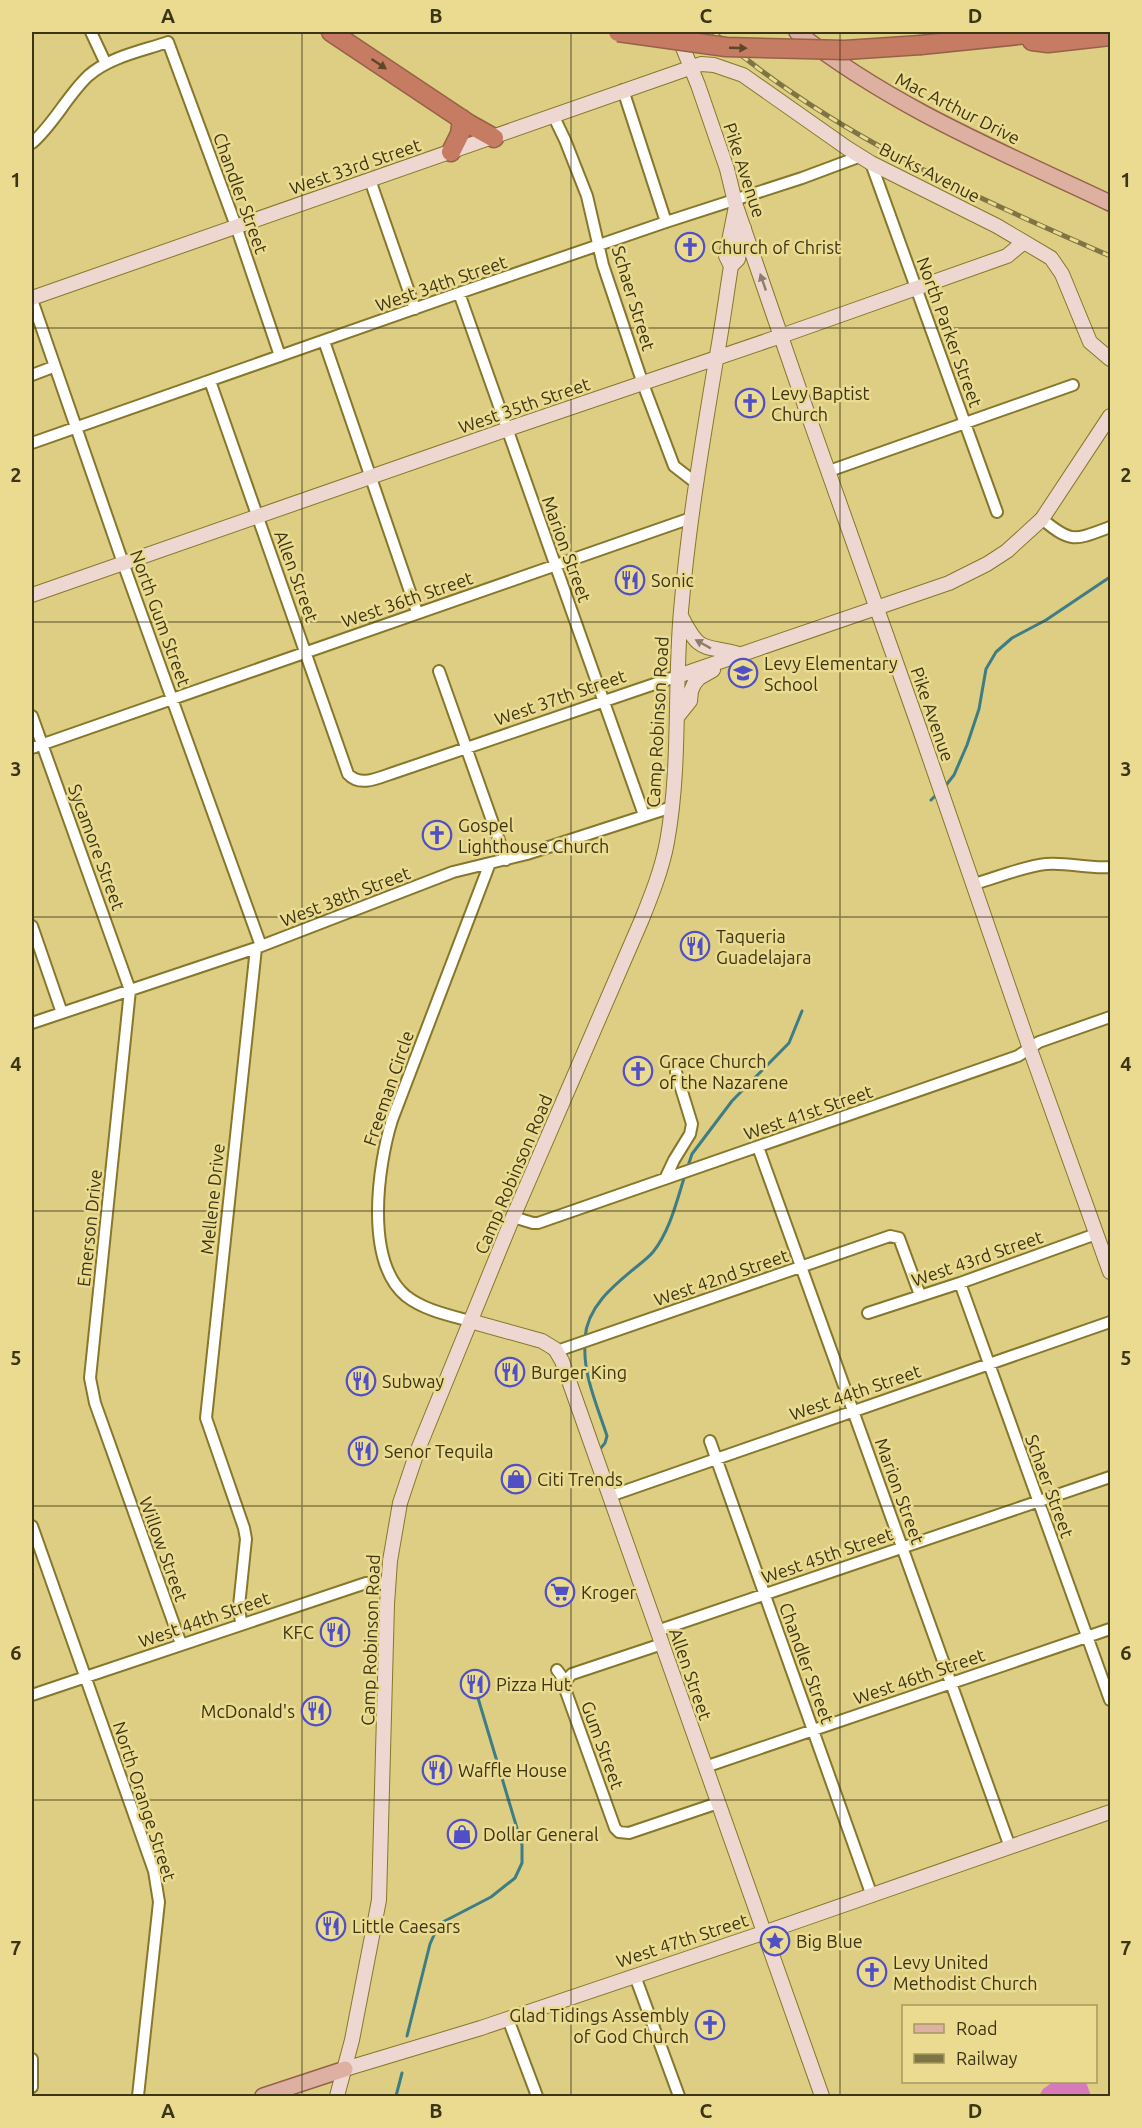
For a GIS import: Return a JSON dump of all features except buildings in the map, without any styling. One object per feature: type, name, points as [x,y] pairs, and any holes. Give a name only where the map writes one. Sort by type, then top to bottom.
[{"type":"highway","points":[[330,32],[494,138]]},
{"type":"highway","points":[[618,32],[726,47],[845,50],[1048,32]]},
{"type":"highway","points":[[1006,37],[1048,43],[1110,36]]},
{"type":"highway","points":[[451,152],[460,134],[462,119]]},
{"type":"main road","name":"Mac Arthur Drive","points":[[797,32],[825,54],[921,114],[1110,203]]},
{"type":"main road","name":"West 47th Street","points":[[263,2097],[345,2069]]},
{"type":"street","points":[[32,143],[56,118],[84,80],[106,64],[91,32]]},
{"type":"street","points":[[677,32],[743,75]]},
{"type":"street","name":"Pike Avenue","points":[[677,32],[727,169],[744,228],[781,336],[1110,1272]]},
{"type":"street","name":"Chandler Street","points":[[106,64],[168,42],[236,226],[280,356]]},
{"type":"street","name":"Burks Avenue","points":[[691,68],[710,64],[743,75],[866,159],[1052,258],[1090,342],[1110,359]]},
{"type":"street","name":"West 33rd Street","points":[[32,299],[691,68]]},
{"type":"street","points":[[623,90],[666,222]]},
{"type":"street","name":"Schaer Street","points":[[554,115],[587,196],[603,265],[643,384],[674,466],[696,483]]},
{"type":"street","name":"West 34th Street","points":[[32,443],[666,222],[736,203],[802,178],[866,159]]},
{"type":"street","name":"North Parker Street","points":[[866,159],[916,287],[997,512]]},
{"type":"street","points":[[370,180],[415,309]]},
{"type":"street","name":"Camp Robinson Road","points":[[337,2097],[373,1937],[379,1898],[388,1584],[394,1531],[408,1476],[513,1217],[656,883],[667,844],[672,807],[678,716],[680,615],[696,483],[731,266],[726,256],[736,203]]},
{"type":"street","name":"Camp Robinson Road","points":[[731,266],[738,259],[744,228]]},
{"type":"street","name":"West 35th Street","points":[[32,595],[1007,256],[1024,242]]},
{"type":"street","name":"Marion Street","points":[[459,293],[644,815]]},
{"type":"street","name":"North Gum Street","points":[[32,299],[75,428],[173,698],[258,947]]},
{"type":"street","points":[[324,341],[417,612]]},
{"type":"street","points":[[32,375],[54,367]]},
{"type":"street","name":"Allen Street","points":[[210,381],[348,774],[356,780]]},
{"type":"street","points":[[829,471],[1073,385]]},
{"type":"street","name":"West 37th Street","points":[[356,780],[362,782],[386,775],[877,608],[968,574],[1007,551],[1042,519],[1110,416]]},
{"type":"street","name":"West 36th Street","points":[[37,746],[691,518]]},
{"type":"street","points":[[1042,519],[1061,534],[1079,538],[1110,527]]},
{"type":"street","points":[[680,615],[695,641],[703,647],[740,654]]},
{"type":"street","points":[[678,716],[690,701],[691,691],[699,678],[709,674],[723,660]]},
{"type":"street","points":[[439,671],[506,860]]},
{"type":"street","name":"Sycamore Street","points":[[32,716],[37,746],[130,990]]},
{"type":"street","name":"West 38th Street","points":[[32,1023],[258,947],[350,914],[453,872],[506,860],[672,807]]},
{"type":"street","name":"Freeman Circle","points":[[470,1321],[419,1304],[402,1292],[393,1281],[384,1261],[377,1196],[382,1152],[392,1120],[490,863]]},
{"type":"street","points":[[974,884],[1044,864],[1110,867]]},
{"type":"street","points":[[32,926],[63,1013]]},
{"type":"street","name":"Mellene Drive","points":[[241,1623],[239,1606],[246,1539],[206,1418],[258,947]]},
{"type":"street","name":"Emerson Drive","points":[[117,1466],[92,1393],[90,1365],[130,990]]},
{"type":"street","name":"West 41st Street","points":[[513,1217],[533,1223],[538,1222],[670,1178],[1018,1056],[1039,1042],[1110,1017]]},
{"type":"street","points":[[670,1178],[674,1160],[690,1134],[692,1124],[676,1071]]},
{"type":"street","name":"Marion Street","points":[[758,1147],[1010,1847]]},
{"type":"street","name":"West 43rd Street","points":[[868,1313],[960,1283],[1096,1233]]},
{"type":"street","name":"West 42nd Street","points":[[557,1351],[890,1236],[897,1237],[900,1241],[920,1295]]},
{"type":"street","name":"Schaer Street","points":[[960,1283],[1110,1700]]},
{"type":"street","points":[[470,1321],[542,1341],[552,1345],[557,1351]]},
{"type":"street","name":"West 44th Street","points":[[610,1496],[1110,1322]]},
{"type":"street","name":"Allen Street","points":[[557,1351],[587,1429],[822,2097]]},
{"type":"street","name":"Chandler Street","points":[[710,1441],[872,1896]]},
{"type":"street","name":"Willow Street","points":[[117,1466],[181,1644]]},
{"type":"street","name":"West 45th Street","points":[[657,1630],[1110,1477]]},
{"type":"street","name":"North Orange Street","points":[[32,1526],[154,1871],[158,1888],[159,1902],[138,2097]]},
{"type":"street","name":"West 44th Street","points":[[32,1695],[241,1623],[366,1583],[388,1584]]},
{"type":"street","name":"West 46th Street","points":[[705,1767],[1110,1629]]},
{"type":"street","points":[[565,1681],[572,1674],[662,1644]]},
{"type":"street","name":"Gum Street","points":[[557,1670],[565,1681],[564,1686],[575,1718],[615,1828],[619,1832],[629,1833],[718,1803]]},
{"type":"street","name":"West 47th Street","points":[[345,2069],[508,2019],[872,1896],[1110,1812]]},
{"type":"street","points":[[635,1976],[679,2097]]},
{"type":"street","points":[[508,2019],[537,2097]]},
{"type":"street","points":[[32,2059],[32,2086]]},
{"type":"shaded area","points":[[1052,2083],[1086,2083],[1091,2096],[1039,2096],[1043,2089]]},
{"type":"waterway","points":[[943,789],[954,775],[967,745],[979,709],[986,669],[996,652],[1012,638],[1046,620],[1110,577]]},
{"type":"waterway","points":[[931,800],[938,793]]},
{"type":"waterway","points":[[687,1169],[692,1154],[732,1101],[789,1043],[802,1011]]},
{"type":"waterway","points":[[585,1338],[591,1317],[602,1298],[649,1256],[659,1244],[672,1215],[685,1175]]},
{"type":"waterway","points":[[585,1345],[586,1368],[607,1436],[600,1449]]},
{"type":"waterway","points":[[407,2036],[430,1944],[439,1924],[491,1897],[515,1878],[522,1863],[522,1845],[478,1698]]},
{"type":"waterway","points":[[396,2096],[402,2073]]},
{"type":"railway","points":[[713,32],[758,68],[853,131],[954,185],[1110,256]]},
{"type":"place","name":"Church of Christ","points":[[690,247]]},
{"type":"place","name":"Levy Baptist Church","points":[[750,403]]},
{"type":"place","name":"Sonic","points":[[630,580]]},
{"type":"place","name":"Levy Elementary School","points":[[743,673]]},
{"type":"place","name":"Gospel Lighthouse Church","points":[[437,835]]},
{"type":"place","name":"Taqueria Guadelajara","points":[[695,946]]},
{"type":"place","name":"Grace Church of the Nazarene","points":[[638,1071]]},
{"type":"place","name":"Burger King","points":[[510,1372]]},
{"type":"place","name":"Subway","points":[[361,1381]]},
{"type":"place","name":"Senor Tequila","points":[[363,1451]]},
{"type":"place","name":"Citi Trends","points":[[516,1479]]},
{"type":"place","name":"Kroger","points":[[560,1592]]},
{"type":"place","name":"KFC","points":[[335,1632]]},
{"type":"place","name":"Pizza Hut","points":[[475,1684]]},
{"type":"place","name":"McDonald's","points":[[316,1711]]},
{"type":"place","name":"Waffle House","points":[[437,1770]]},
{"type":"place","name":"Dollar General","points":[[462,1834]]},
{"type":"place","name":"Little Caesars","points":[[331,1926]]},
{"type":"place","name":"Big Blue","points":[[775,1941]]},
{"type":"place","name":"Levy United Methodist Church","points":[[872,1972]]},
{"type":"place","name":"Glad Tidings Assembly of God Church","points":[[710,2025]]}]
